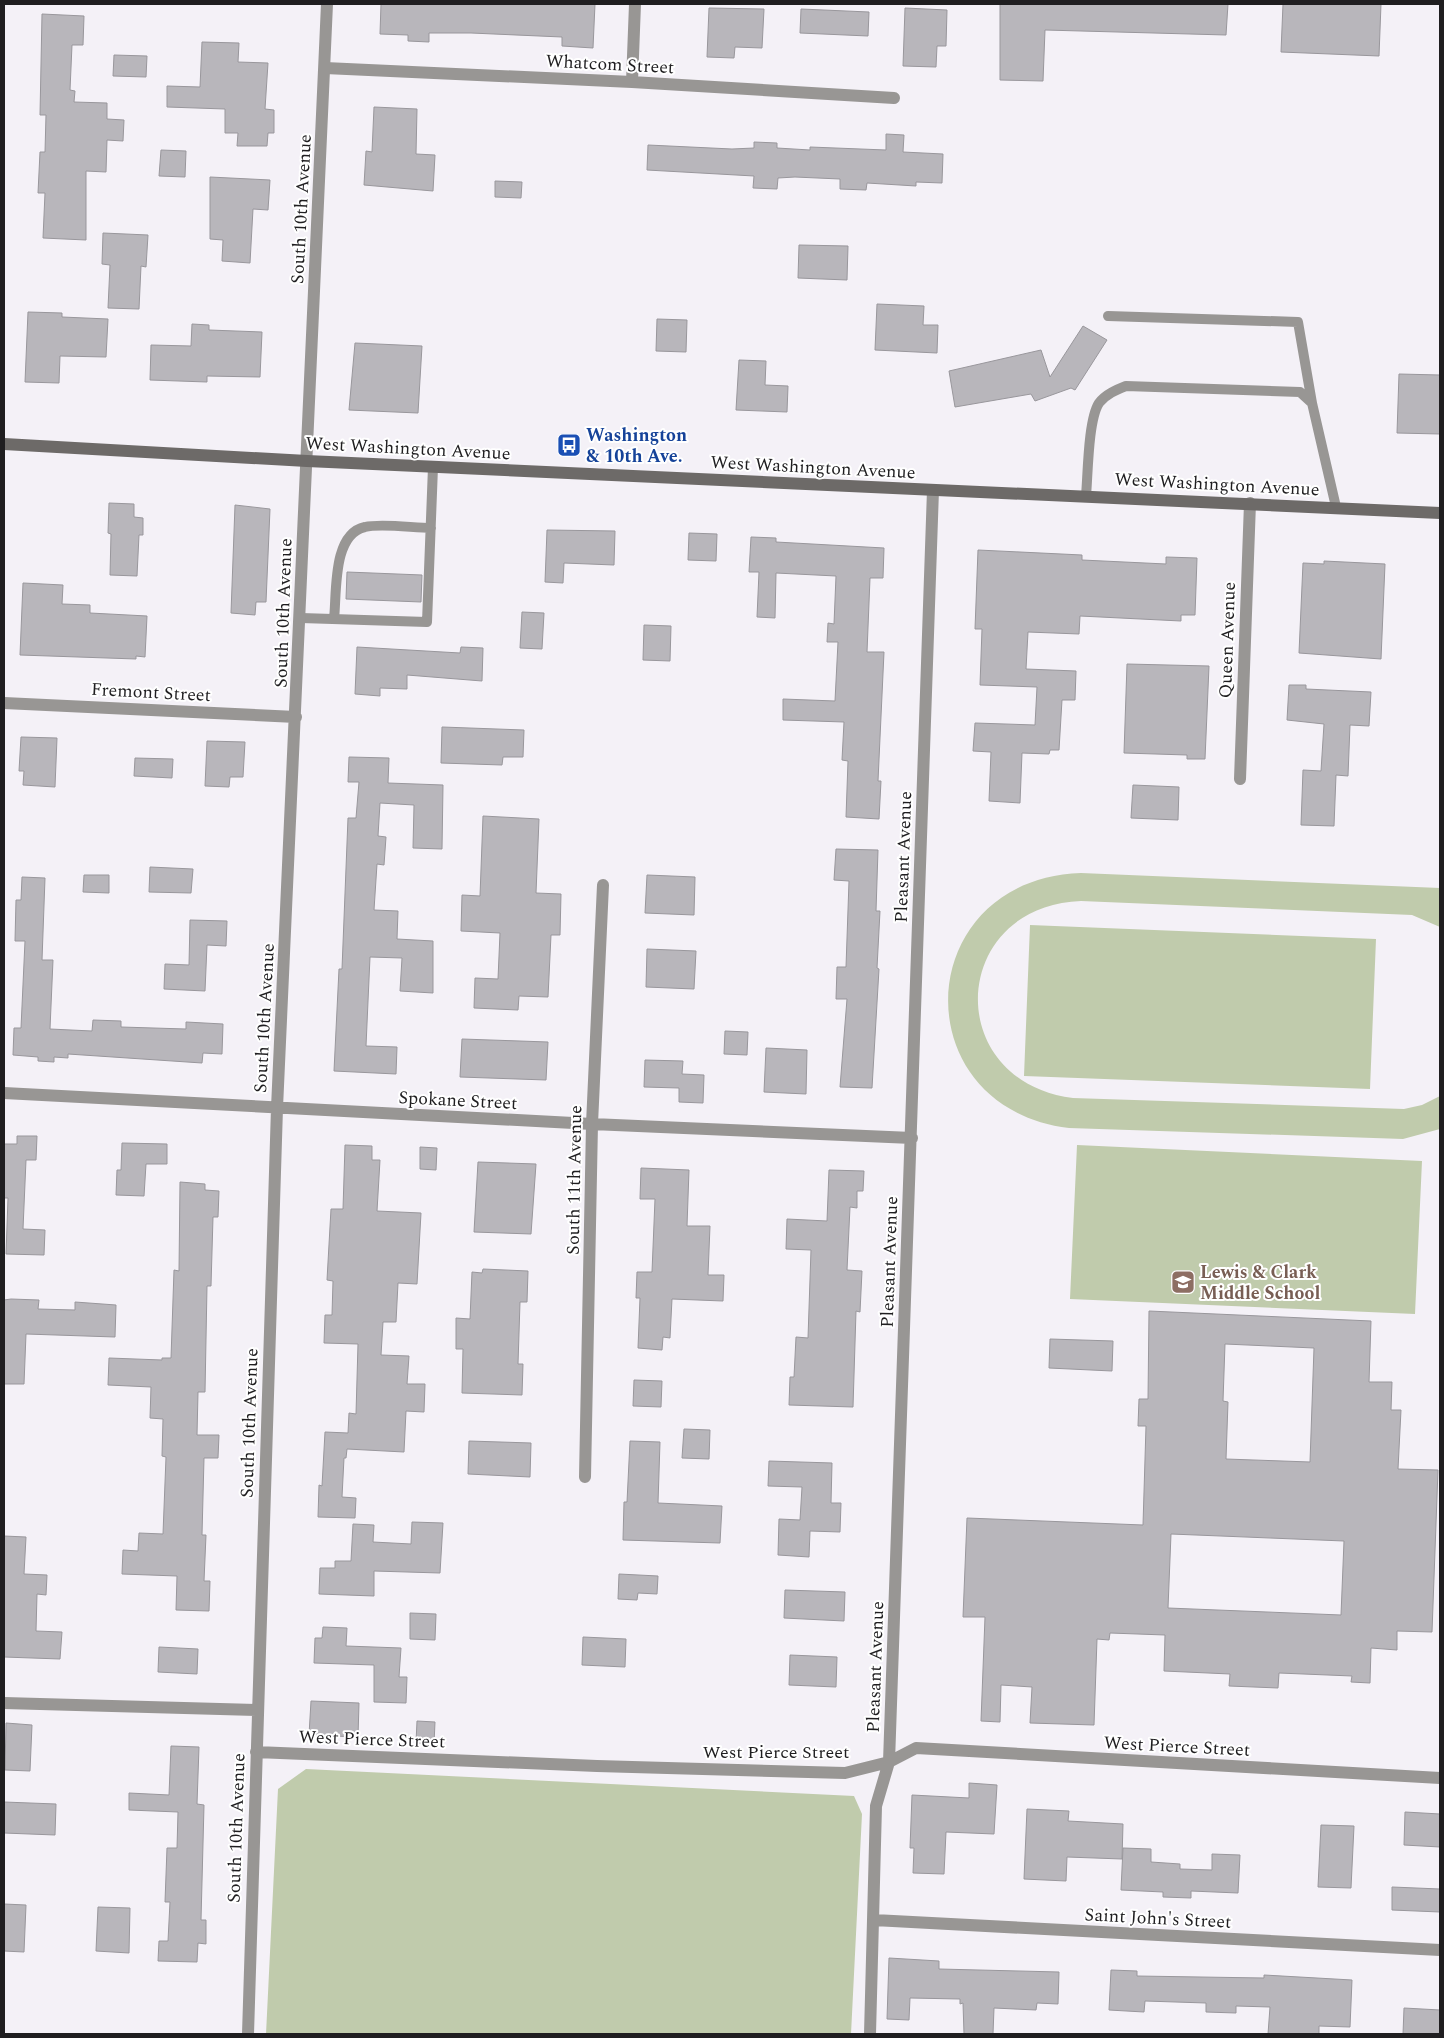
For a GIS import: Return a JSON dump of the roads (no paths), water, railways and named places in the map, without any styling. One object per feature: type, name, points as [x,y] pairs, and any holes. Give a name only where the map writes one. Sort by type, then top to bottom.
[{"type":"main road","name":"West Washington Avenue","points":[[4,444],[307,462],[1440,513]]},
{"type":"street","name":"South 10th Avenue","points":[[248,2034],[278,1108],[327,4]]},
{"type":"street","points":[[632,82],[635,4]]},
{"type":"street","name":"Whatcom Street","points":[[325,68],[632,82],[894,98]]},
{"type":"street","name":"Pleasant Avenue","points":[[870,2034],[876,1806],[888,1762],[912,1138],[933,490]]},
{"type":"street","name":"Queen Avenue","points":[[1240,779],[1250,503]]},
{"type":"street","name":"Fremont Street","points":[[4,703],[296,716]]},
{"type":"street","name":"South 11th Avenue","points":[[585,1476],[592,1124],[603,885]]},
{"type":"street","name":"Spokane Street","points":[[4,1093],[592,1124],[912,1138]]},
{"type":"street","points":[[4,1703],[257,1710]]},
{"type":"street","name":"West Pierce Street","points":[[256,1752],[845,1773],[888,1762],[916,1748],[1440,1778]]},
{"type":"street","name":"Saint John's Street","points":[[874,1920],[1440,1950]]},
{"type":"lane","points":[[1108,316],[1298,322],[1312,403],[1336,507]]},
{"type":"lane","points":[[1086,496],[1092,427],[1099,404],[1107,395],[1126,386],[1300,392],[1312,403]]},
{"type":"lane","points":[[301,618],[427,622],[433,467]]},
{"type":"lane","points":[[334,619],[340,552],[348,536],[365,526],[431,528]]},
{"type":"place","name":"Washington & 10th Ave.","points":[[569,445]]},
{"type":"place","name":"Lewis & Clark Middle School","points":[[1183,1282]]}]
